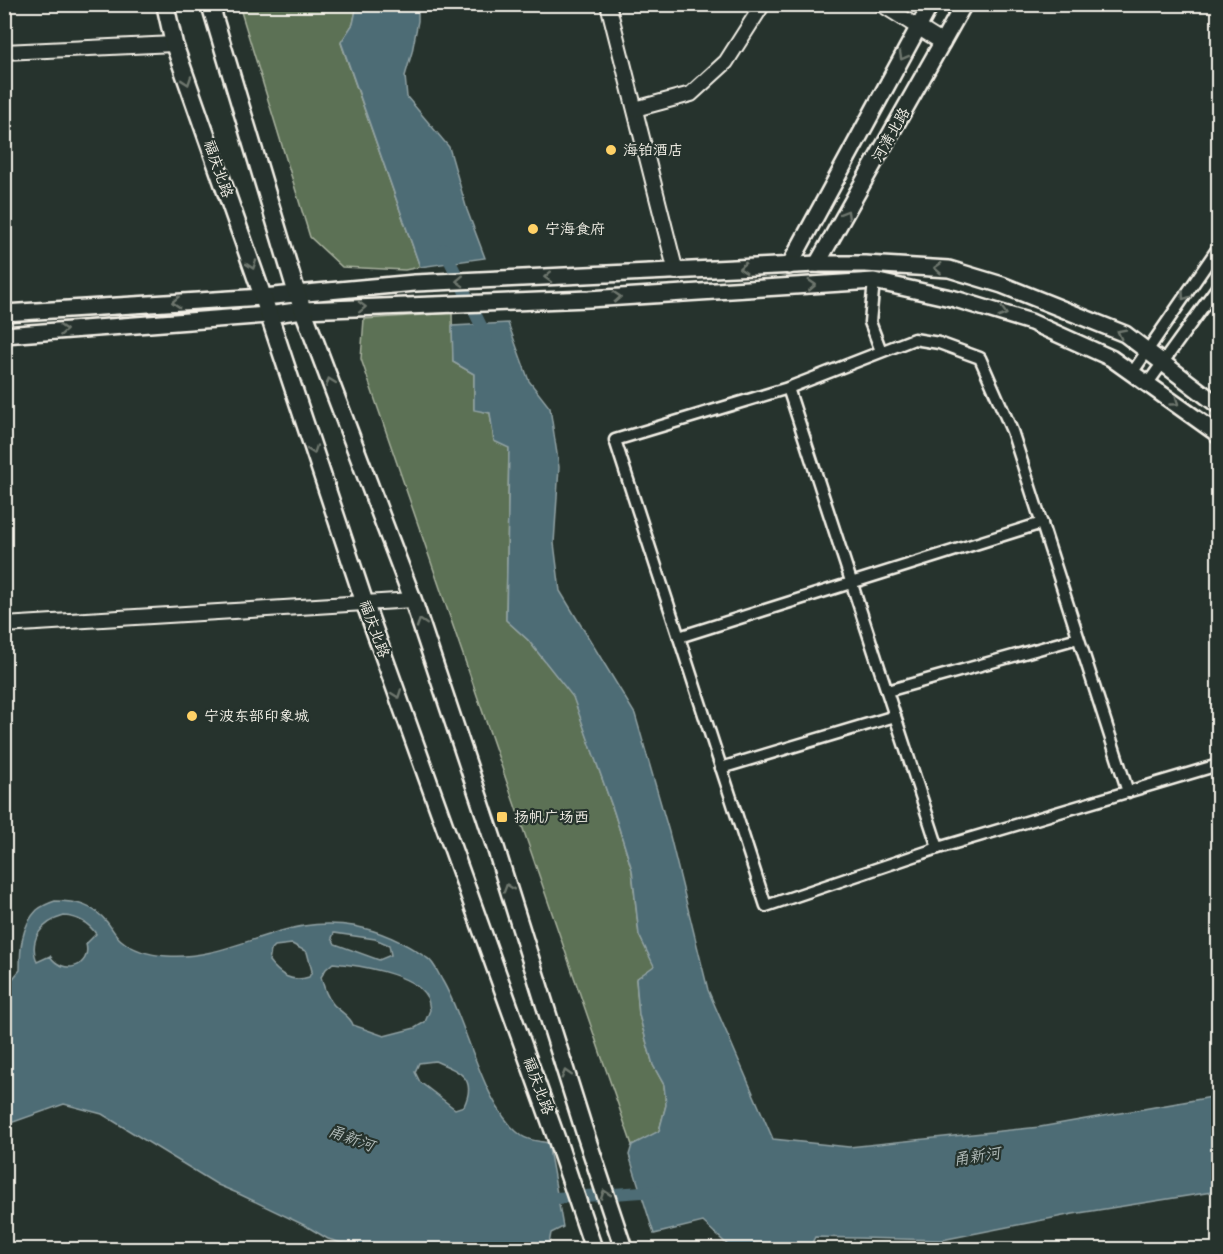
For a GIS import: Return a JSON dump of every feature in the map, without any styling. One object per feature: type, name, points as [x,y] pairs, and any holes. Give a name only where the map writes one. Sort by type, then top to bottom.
[{"type":"main road","name":"福庆北路","points":[[165,4],[174,44],[263,297],[365,604],[557,1140],[594,1250]]},
{"type":"main road","name":"福庆北路","points":[[210,4],[300,302],[413,600],[496,849],[624,1250]]},
{"type":"main road","name":"河清北路","points":[[789,266],[931,4]]},
{"type":"main road","name":"河清北路","points":[[817,264],[963,4]]},
{"type":"main road","points":[[4,335],[268,315],[300,302],[434,282],[817,264],[949,268],[1002,285],[1125,334],[1218,405]]},
{"type":"main road","points":[[4,313],[263,297],[300,302],[454,303],[589,299],[874,281],[955,299],[1031,322],[1111,357],[1218,436]]},
{"type":"street","points":[[608,4],[676,272]]},
{"type":"street","points":[[635,109],[691,94],[726,62],[763,4]]},
{"type":"street","points":[[881,4],[943,43]]},
{"type":"street","points":[[4,52],[174,44]]},
{"type":"street","points":[[1132,373],[1218,248]]},
{"type":"street","points":[[874,281],[870,322],[881,351]]},
{"type":"street","points":[[1148,383],[1218,286]]},
{"type":"street","points":[[1128,792],[1012,431],[980,358],[939,343],[914,339],[788,388],[615,440],[766,906],[938,848],[1128,792],[1218,765]]},
{"type":"street","points":[[788,388],[938,848]]},
{"type":"street","points":[[679,638],[1042,524]]},
{"type":"street","points":[[4,626],[413,600]]},
{"type":"street","points":[[887,692],[1078,638]]},
{"type":"street","points":[[721,768],[895,716]]},
{"type":"green space","points":[[239,5],[357,5],[353,24],[341,43],[420,267],[405,270],[342,267],[310,237]]},
{"type":"green space","points":[[452,313],[453,362],[474,374],[474,409],[490,413],[494,441],[509,447],[506,620],[528,640],[573,696],[632,870],[639,935],[655,966],[636,979],[639,1015],[653,1065],[664,1085],[666,1105],[659,1131],[648,1139],[632,1145],[361,359],[364,319]]},
{"type":"water","points":[[357,5],[418,5],[418,21],[405,76],[407,97],[449,147],[467,210],[485,258],[420,267],[341,42],[353,24]]},
{"type":"water","points":[[508,323],[529,381],[550,408],[559,467],[554,543],[560,591],[635,714],[669,832],[708,990],[773,1139],[849,1147],[1040,1127],[1218,1096],[1218,1191],[1073,1214],[942,1240],[815,1237],[809,1249],[733,1250],[703,1222],[654,1234],[629,1155],[632,1145],[659,1131],[666,1105],[664,1085],[653,1065],[639,1015],[636,979],[654,966],[639,935],[632,870],[573,697],[528,640],[506,620],[509,448],[494,441],[490,413],[474,410],[474,374],[453,362],[452,326]]},
{"type":"water","points":[[55,901],[70,902],[90,908],[102,916],[126,944],[154,955],[181,956],[209,953],[298,927],[336,924],[373,931],[427,958],[436,968],[451,997],[486,1086],[508,1123],[522,1136],[548,1143],[563,1227],[551,1233],[548,1249],[362,1249],[328,1239],[306,1226],[218,1185],[102,1114],[64,1104],[5,1125],[5,988],[20,970],[21,946],[32,916],[43,906]],"holes":[[[64,916],[78,919],[90,926],[96,934],[86,944],[85,958],[75,966],[62,966],[50,956],[37,962],[34,946],[36,939],[43,927]],[[334,933],[375,939],[389,945],[391,955],[379,960],[335,944],[332,938]],[[292,944],[307,952],[312,971],[309,977],[303,979],[286,977],[277,970],[269,961],[271,950],[275,946]],[[333,963],[384,972],[409,981],[419,988],[427,997],[430,1010],[425,1022],[415,1028],[384,1036],[353,1025],[350,1019],[331,1001],[321,977]],[[435,1061],[458,1072],[463,1076],[469,1088],[464,1106],[455,1109],[420,1082],[415,1072],[419,1063]]]},
{"type":"waterway","points":[[444,249],[487,338]]},
{"type":"waterway","name":"甬新河","points":[[542,1199],[656,1191]]},
{"type":"place","name":"海铂酒店","points":[[611,150]]},
{"type":"place","name":"宁海食府","points":[[533,229]]},
{"type":"place","name":"宁波东部印象城","points":[[192,716]]},
{"type":"place","name":"扬帆广场西","points":[[502,817]]}]
